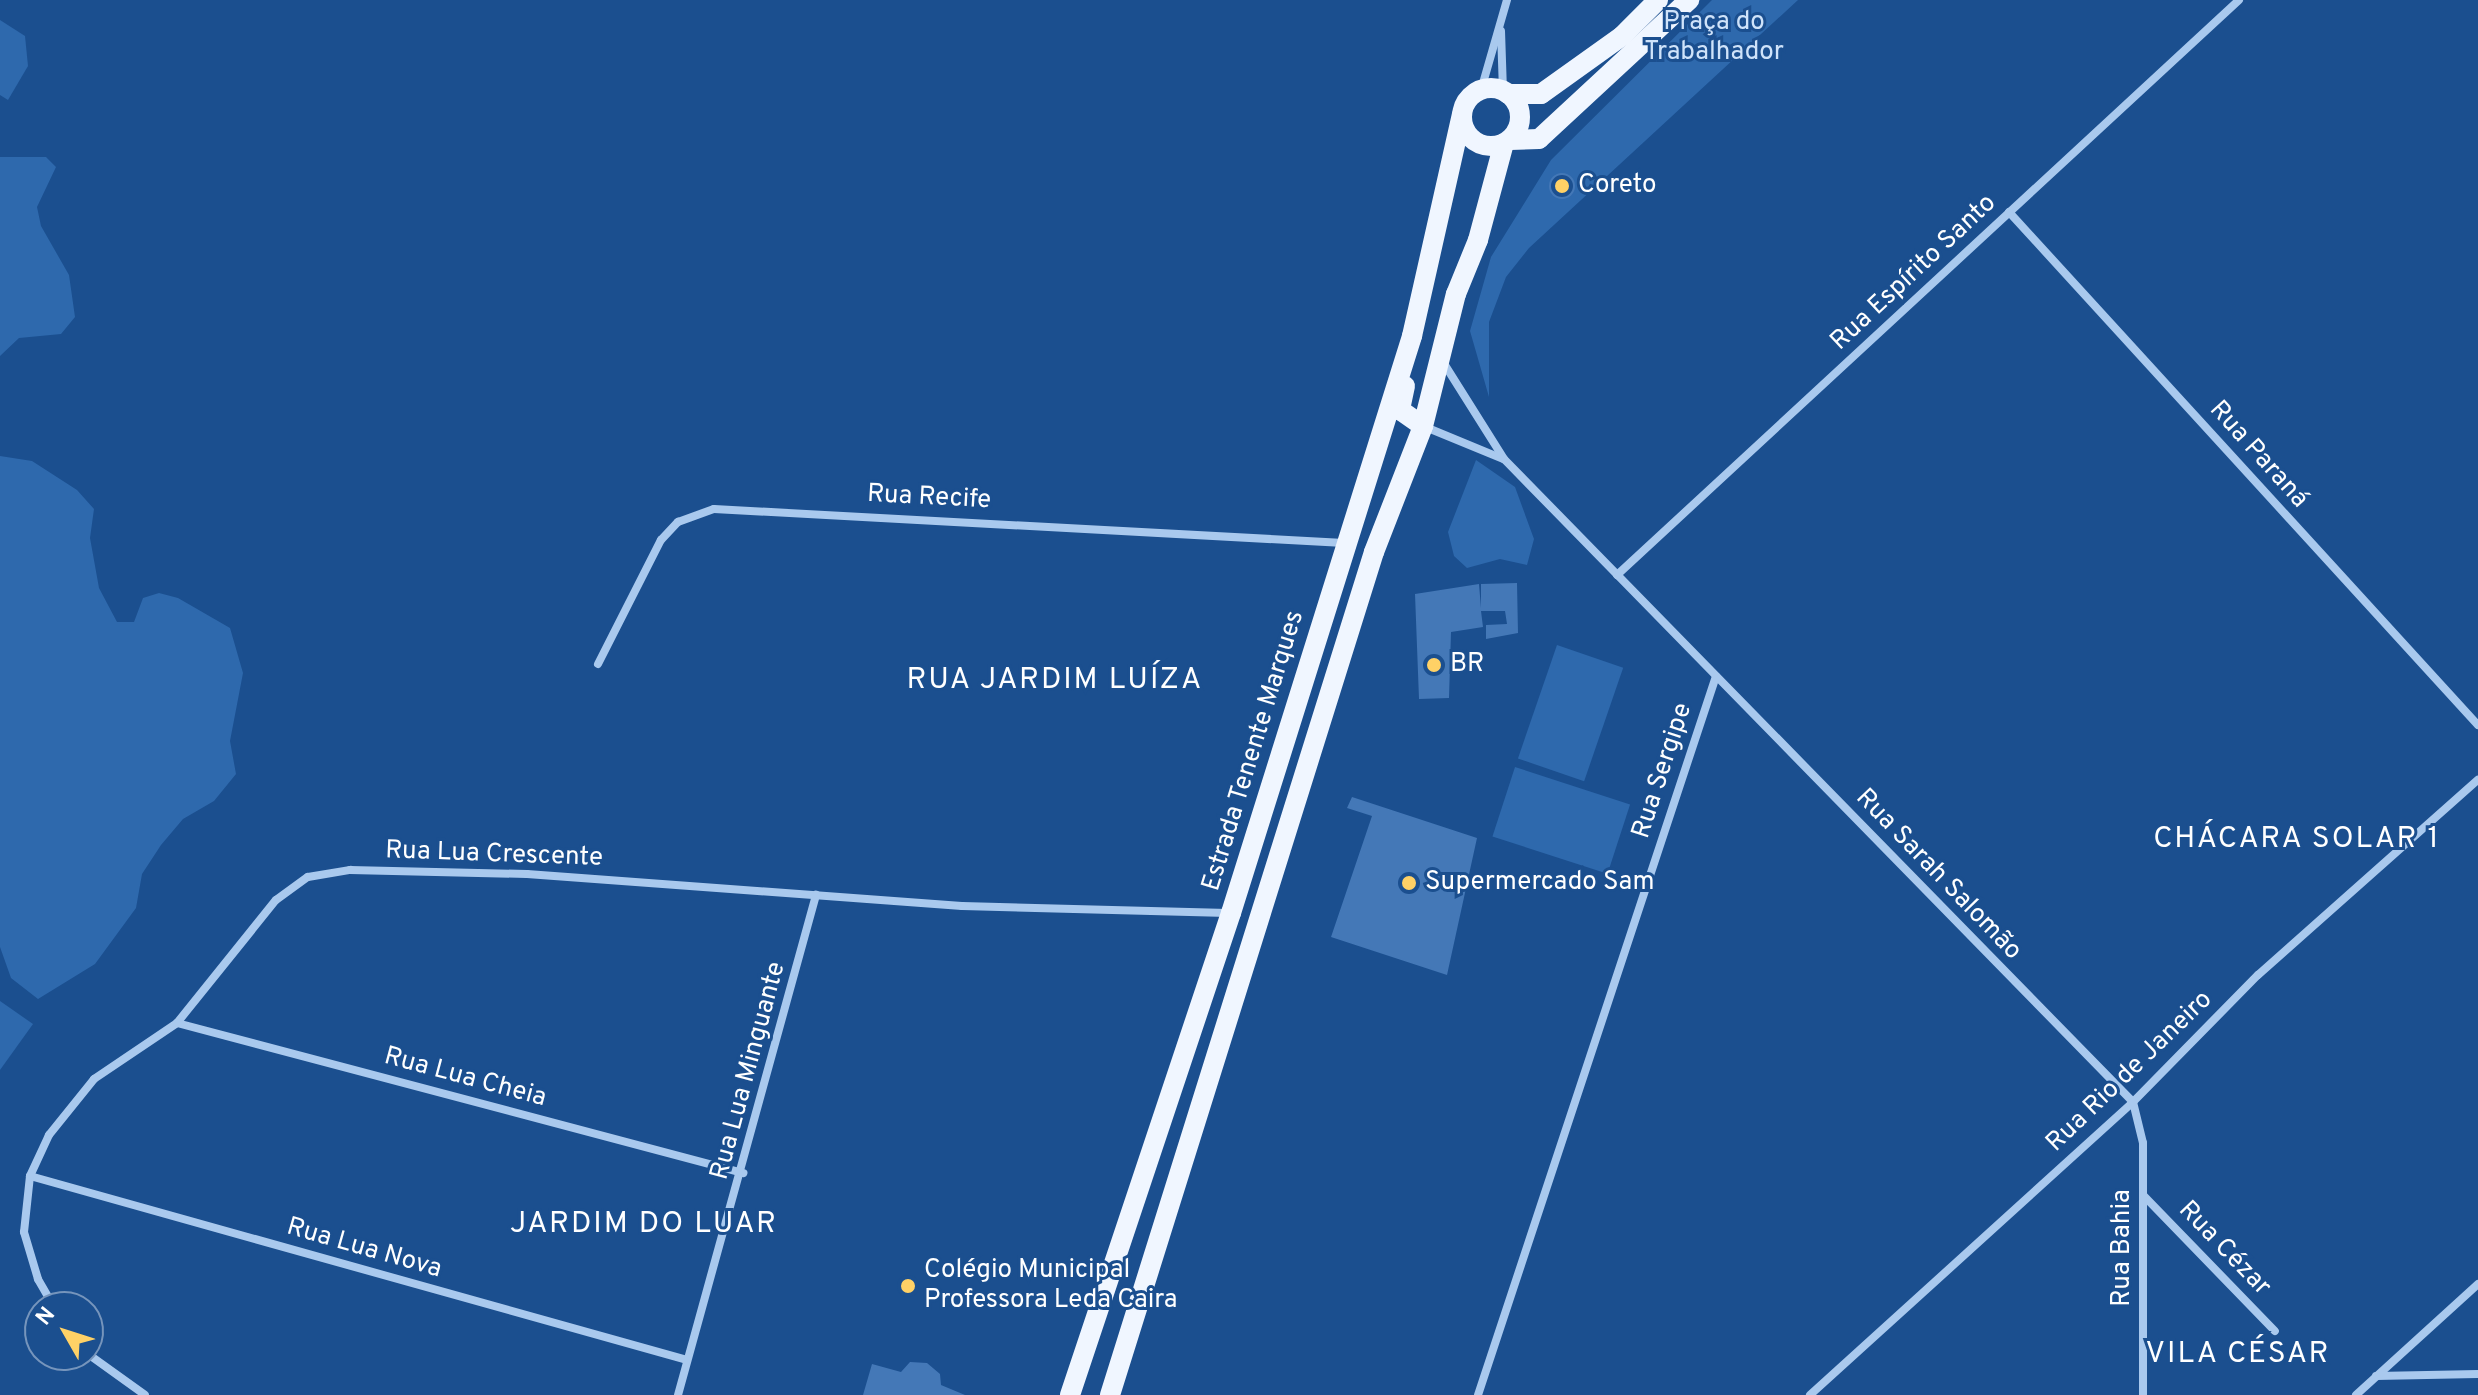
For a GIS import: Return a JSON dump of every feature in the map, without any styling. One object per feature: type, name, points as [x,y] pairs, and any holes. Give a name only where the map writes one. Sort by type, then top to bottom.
[{"type":"main road","points":[[1658,0],[1622,36],[1541,94],[1481,90],[1471,97],[1462,115],[1471,139],[1487,146],[1539,139],[1689,0]]},
{"type":"main road","points":[[1110,1395],[1374,552],[1423,426],[1443,362],[1456,294],[1478,240],[1507,141],[1520,120],[1506,92]]},
{"type":"main road","name":"Estrada Tenente Marques","points":[[1070,1395],[1231,913],[1344,543],[1412,336],[1462,115]]},
{"type":"main road","points":[[1412,336],[1415,356],[1398,406],[1423,426]]},
{"type":"street","points":[[1481,90],[1507,0]]},
{"type":"street","name":"Rua Espírito Santo","points":[[1617,575],[2239,0]]},
{"type":"street","points":[[1500,22],[1506,92]]},
{"type":"street","name":"Rua Paraná","points":[[2009,212],[2478,725]]},
{"type":"street","name":"Rua Sergipe","points":[[1443,362],[1504,459],[1716,676],[1478,1395]]},
{"type":"street","name":"Rua Sergipe","points":[[1423,426],[1504,459]]},
{"type":"street","name":"Rua Recife","points":[[598,664],[661,540],[678,522],[714,509],[1344,543]]},
{"type":"street","name":"Rua Sarah Salomão","points":[[1716,676],[2133,1102]]},
{"type":"street","name":"Rua Rio de Janeiro","points":[[1810,1395],[2133,1102],[2258,975],[2478,780]]},
{"type":"street","name":"Rua Lua Crescente","points":[[45,1291],[38,1279],[24,1232],[30,1176],[49,1135],[94,1079],[177,1023],[276,900],[308,877],[330,871],[527,874],[962,906],[1231,913]]},
{"type":"street","name":"Rua Lua Minguante","points":[[678,1395],[743,1173],[816,895]]},
{"type":"street","name":"Rua Lua Cheia","points":[[177,1023],[743,1173]]},
{"type":"street","name":"Rua Bahia","points":[[2133,1102],[2143,1143],[2143,1395]]},
{"type":"street","name":"Rua Lua Nova","points":[[30,1176],[687,1360]]},
{"type":"street","name":"Rua Cézar","points":[[2143,1195],[2275,1331]]},
{"type":"street","points":[[2356,1395],[2478,1284]]},
{"type":"street","points":[[104,1366],[145,1395]]},
{"type":"street","points":[[2376,1376],[2478,1374]]},
{"type":"green space","name":"Praça do Trabalhador","points":[[1712,0],[1798,0],[1529,248],[1506,277],[1489,322],[1489,397],[1470,331],[1491,257],[1551,160]]},
{"type":"green space","points":[[0,20],[25,36],[28,66],[8,100],[0,95]]},
{"type":"green space","points":[[0,157],[46,157],[56,167],[37,207],[41,226],[69,275],[75,317],[61,334],[19,338],[0,356]]},
{"type":"green space","points":[[0,456],[32,461],[77,490],[94,509],[90,538],[99,588],[117,622],[134,622],[143,598],[159,593],[178,598],[230,628],[243,673],[230,741],[236,774],[214,801],[183,819],[161,845],[142,874],[136,908],[95,964],[38,999],[11,978],[0,947]]},
{"type":"green space","points":[[1476,460],[1515,487],[1534,539],[1527,565],[1500,559],[1467,568],[1454,556],[1448,532]]},
{"type":"green space","points":[[1557,645],[1623,668],[1584,781],[1518,758]]},
{"type":"green space","points":[[1515,767],[1630,804],[1608,874],[1492,836]]},
{"type":"green space","points":[[0,1001],[33,1024],[0,1070]]},
{"type":"building","name":"Coreto","points":[[1562,173],[1571,177],[1575,186],[1571,195],[1562,199],[1553,195],[1549,186],[1553,177]]},
{"type":"building","name":"BR","points":[[1517,583],[1518,633],[1486,639],[1486,625],[1507,624],[1505,611],[1481,611],[1483,627],[1451,632],[1449,698],[1419,699],[1415,594],[1479,584],[1481,608],[1481,584]]},
{"type":"building","name":"Supermercado Sam","points":[[1352,797],[1477,838],[1447,975],[1331,937],[1372,816],[1347,808]]},
{"type":"building","points":[[910,1362],[927,1363],[940,1374],[941,1385],[965,1395],[863,1395],[872,1364],[901,1372]]},
{"type":"place","name":"Coreto","points":[[1562,186]]},
{"type":"place","name":"BR","points":[[1434,665]]},
{"type":"place","name":"Supermercado Sam","points":[[1409,883]]},
{"type":"place","name":"Colégio Municipal Professora Leda Caira","points":[[908,1286]]},
{"type":"district","name":"RUA JARDIM LUÍZA","points":[[1055,681]]},
{"type":"district","name":"CHÁCARA SOLAR 1","points":[[2297,840]]},
{"type":"district","name":"JARDIM DO LUAR","points":[[644,1225]]},
{"type":"district","name":"VILA CÉSAR","points":[[2238,1355]]}]
